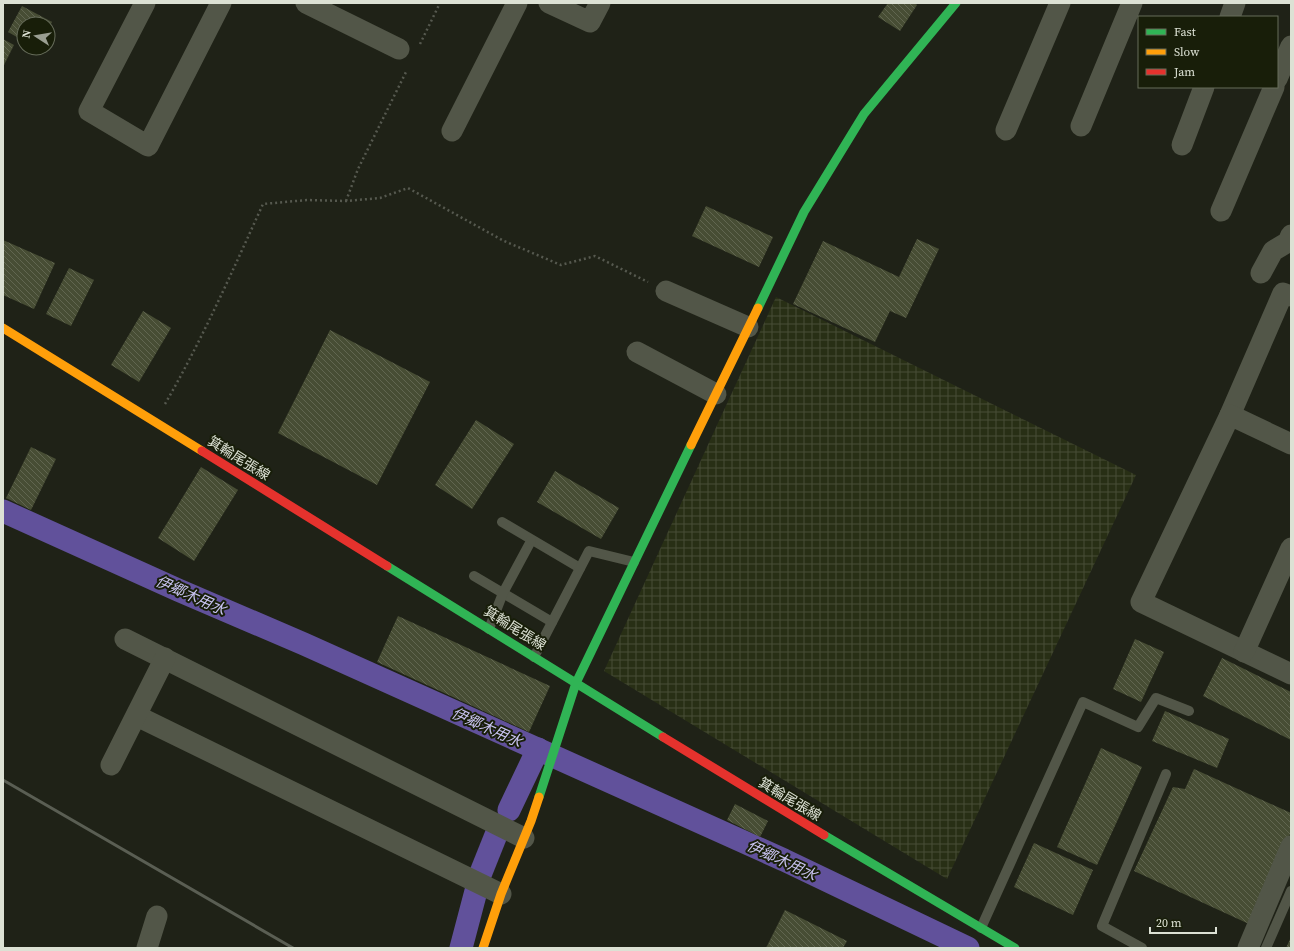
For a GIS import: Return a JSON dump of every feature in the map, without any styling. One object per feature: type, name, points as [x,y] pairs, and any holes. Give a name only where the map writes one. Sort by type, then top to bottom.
[{"type":"main road","points":[[483,948],[501,894],[524,838],[576,683],[804,212],[864,114],[956,3]]},
{"type":"main road","name":"箕輪尾張線","points":[[3,328],[747,789],[1015,948]]},
{"type":"street","points":[[145,3],[89,111],[148,146],[221,3]]},
{"type":"street","points":[[306,3],[404,57]]},
{"type":"street","points":[[452,131],[517,3]]},
{"type":"street","points":[[550,3],[590,22],[600,3]]},
{"type":"street","points":[[1006,130],[1060,3]]},
{"type":"street","points":[[1081,126],[1132,3]]},
{"type":"street","points":[[1230,16],[1235,3]]},
{"type":"street","points":[[1278,77],[1291,46]]},
{"type":"street","points":[[1182,145],[1204,88]]},
{"type":"street","points":[[1221,211],[1274,88]]},
{"type":"street","points":[[1261,273],[1273,251],[1288,242],[1291,235]]},
{"type":"street","points":[[666,291],[748,327]]},
{"type":"street","points":[[1291,296],[1283,293],[1230,415],[1142,602],[1291,674]]},
{"type":"street","points":[[637,352],[716,394]]},
{"type":"street","points":[[1230,415],[1291,444]]},
{"type":"street","points":[[1244,652],[1291,548]]},
{"type":"street","points":[[125,638],[524,838]]},
{"type":"street","points":[[111,765],[165,658]]},
{"type":"street","points":[[137,716],[501,894]]},
{"type":"street","points":[[1248,948],[1291,846]]},
{"type":"street","points":[[147,948],[157,916]]},
{"type":"lane","points":[[502,522],[580,568]]},
{"type":"lane","points":[[489,629],[502,593],[531,540]]},
{"type":"lane","points":[[534,657],[589,551],[634,562]]},
{"type":"lane","points":[[474,576],[552,622]]},
{"type":"lane","points":[[981,928],[1083,702],[1138,727],[1156,698],[1189,711]]},
{"type":"lane","points":[[1142,948],[1102,926],[1166,774]]},
{"type":"lane","points":[[1266,948],[1291,891]]},
{"type":"path","points":[[419,44],[440,3]]},
{"type":"path","points":[[346,201],[404,57]]},
{"type":"path","points":[[162,410],[188,364],[216,309],[262,204],[307,200],[346,201],[380,198],[408,188],[504,241],[562,265],[594,256],[666,291]]},
{"type":"shaded area","points":[[776,297],[1136,475],[947,879],[604,671]]},
{"type":"building","points":[[888,3],[914,3],[917,5],[900,31],[878,17]]},
{"type":"building","points":[[22,6],[41,16],[17,16]]},
{"type":"building","points":[[16,17],[16,36],[8,32]]},
{"type":"building","points":[[3,39],[14,45],[3,67]]},
{"type":"building","points":[[706,206],[773,237],[759,267],[692,236]]},
{"type":"building","points":[[917,239],[939,249],[906,318],[890,311],[875,342],[793,304],[823,241],[899,277]]},
{"type":"building","points":[[3,240],[55,263],[34,309],[3,295]]},
{"type":"building","points":[[69,268],[94,280],[71,326],[46,314]]},
{"type":"building","points":[[143,311],[171,328],[139,382],[111,365]]},
{"type":"building","points":[[330,330],[430,382],[377,485],[278,433]]},
{"type":"building","points":[[476,420],[514,444],[472,509],[435,485]]},
{"type":"building","points":[[31,447],[56,459],[31,510],[6,498]]},
{"type":"building","points":[[201,467],[238,490],[194,561],[158,538]]},
{"type":"building","points":[[555,471],[619,508],[601,539],[537,502]]},
{"type":"building","points":[[398,616],[550,686],[529,732],[377,662]]},
{"type":"building","points":[[1135,639],[1164,652],[1141,702],[1113,689]]},
{"type":"building","points":[[1222,658],[1291,692],[1291,740],[1203,696]]},
{"type":"building","points":[[1165,711],[1229,739],[1217,768],[1152,741]]},
{"type":"building","points":[[1101,748],[1142,767],[1097,865],[1057,847]]},
{"type":"building","points":[[1194,769],[1291,813],[1291,832],[1249,924],[1134,871],[1173,787],[1185,789]]},
{"type":"building","points":[[735,804],[768,821],[760,837],[727,820]]},
{"type":"building","points":[[1034,843],[1093,870],[1073,915],[1014,887]]},
{"type":"building","points":[[785,910],[847,941],[843,948],[766,948]]},
{"type":"building","points":[[1291,937],[1291,948],[1286,948]]},
{"type":"waterway","name":"伊郷木用水","points":[[3,511],[178,590],[304,644],[784,860],[968,948]]},
{"type":"waterway","points":[[509,810],[538,749]]},
{"type":"waterway","points":[[480,875],[496,835]]},
{"type":"waterway","points":[[461,948],[476,891]]},
{"type":"railway","points":[[3,780],[293,948]]},
{"type":"traffic: fast","points":[[758,308],[804,212],[864,114],[956,3]]},
{"type":"traffic: fast","points":[[539,797],[576,683],[691,445]]},
{"type":"traffic: fast","points":[[387,566],[663,737]]},
{"type":"traffic: fast","points":[[824,835],[1015,948]]},
{"type":"traffic: slow","points":[[691,445],[758,308]]},
{"type":"traffic: slow","points":[[3,328],[202,451]]},
{"type":"traffic: slow","points":[[483,948],[501,894],[531,821],[539,797]]},
{"type":"traffic: jam","points":[[202,451],[387,566]]},
{"type":"traffic: jam","points":[[663,737],[824,835]]}]
